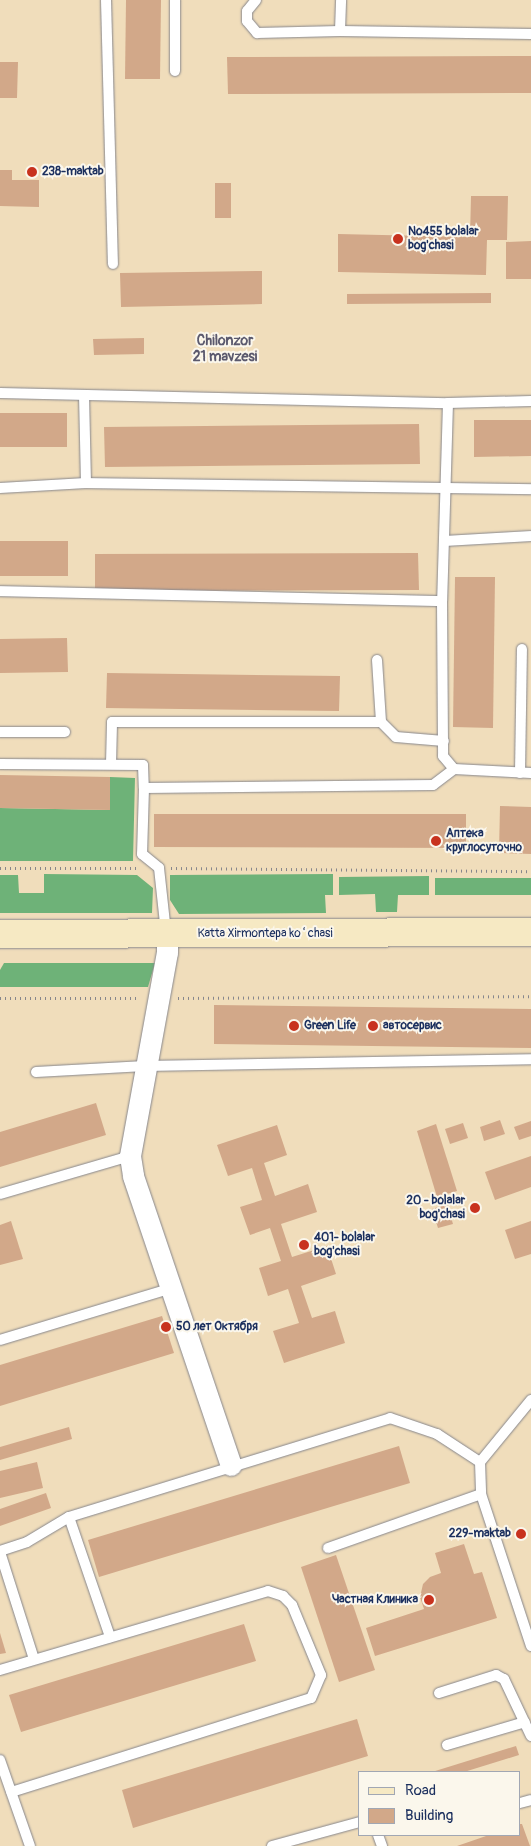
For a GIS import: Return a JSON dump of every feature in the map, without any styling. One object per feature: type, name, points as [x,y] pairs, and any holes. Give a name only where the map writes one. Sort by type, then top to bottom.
[{"type":"main road","name":"Katta Xirmontepa koʻchasi","points":[[0,950],[531,932]]},
{"type":"main road","name":"Katta Xirmontepa koʻchasi","points":[[0,934],[167,943],[531,952]]},
{"type":"street","points":[[167,943],[130,1156],[133,1176],[231,1465]]},
{"type":"lane","points":[[106,0],[113,264]]},
{"type":"lane","points":[[174,71],[175,0]]},
{"type":"lane","points":[[256,0],[247,11],[246,22],[257,33],[340,31],[531,34]]},
{"type":"lane","points":[[340,31],[341,0]]},
{"type":"lane","points":[[0,393],[448,403],[531,401]]},
{"type":"lane","points":[[84,396],[86,483]]},
{"type":"lane","points":[[448,403],[442,601],[443,756],[454,769]]},
{"type":"lane","points":[[0,488],[86,483],[531,489]]},
{"type":"lane","points":[[445,540],[531,536]]},
{"type":"lane","points":[[0,591],[442,601]]},
{"type":"lane","points":[[520,773],[522,649]]},
{"type":"lane","points":[[377,660],[381,722],[396,737],[444,741]]},
{"type":"lane","points":[[111,764],[112,722],[381,722]]},
{"type":"lane","points":[[0,732],[65,732]]},
{"type":"lane","points":[[0,764],[143,765],[142,854],[159,868],[167,943]]},
{"type":"lane","points":[[144,788],[433,785],[454,769],[531,773]]},
{"type":"lane","points":[[36,1072],[145,1066],[531,1059]]},
{"type":"lane","points":[[0,1194],[130,1156]]},
{"type":"lane","points":[[0,1340],[172,1288]]},
{"type":"lane","points":[[531,1400],[480,1462],[482,1494],[531,1646]]},
{"type":"lane","points":[[34,1659],[0,1552],[27,1542],[69,1517],[231,1465],[390,1418],[437,1434],[480,1462]]},
{"type":"lane","points":[[328,1548],[482,1494]]},
{"type":"lane","points":[[69,1517],[110,1637]]},
{"type":"lane","points":[[0,1670],[268,1592],[283,1596],[292,1605],[321,1675],[319,1685],[311,1698],[11,1792]]},
{"type":"lane","points":[[439,1693],[496,1675],[504,1680],[531,1736]]},
{"type":"lane","points":[[447,1745],[525,1722]]},
{"type":"lane","points":[[0,1760],[30,1846]]},
{"type":"lane","points":[[272,1846],[358,1823]]},
{"type":"path","points":[[0,868],[531,871]]},
{"type":"path","points":[[0,998],[531,996]]},
{"type":"green space","points":[[110,777],[135,778],[133,861],[0,861],[0,808],[109,810]]},
{"type":"green space","points":[[44,874],[137,875],[153,888],[152,913],[0,913],[0,875],[18,875],[19,893],[44,893]]},
{"type":"green space","points":[[333,874],[333,895],[325,895],[326,913],[179,914],[170,900],[170,875]]},
{"type":"green space","points":[[429,876],[429,895],[398,895],[397,912],[376,912],[375,894],[339,895],[339,877]]},
{"type":"green space","points":[[435,878],[531,878],[531,895],[435,895]]},
{"type":"green space","points":[[4,963],[155,963],[148,987],[0,987],[0,970]]},
{"type":"building","points":[[126,0],[161,0],[160,79],[125,79]]},
{"type":"building","points":[[531,56],[531,93],[228,94],[227,57]]},
{"type":"building","points":[[0,62],[18,62],[17,98],[0,98]]},
{"type":"building","points":[[0,170],[12,170],[12,180],[39,180],[39,207],[0,206]]},
{"type":"building","points":[[215,183],[231,183],[231,218],[215,218]]},
{"type":"building","points":[[471,196],[508,196],[507,240],[487,240],[486,275],[338,272],[338,234],[470,237]]},
{"type":"building","points":[[531,241],[531,279],[506,279],[506,242]]},
{"type":"building","points":[[262,271],[262,304],[121,307],[120,273]]},
{"type":"building","points":[[491,293],[491,303],[347,304],[347,294]]},
{"type":"building","points":[[144,338],[144,354],[94,355],[93,339]]},
{"type":"building","points":[[0,413],[67,413],[67,447],[0,447]]},
{"type":"building","points":[[474,420],[531,420],[531,456],[474,457]]},
{"type":"building","points":[[419,424],[420,464],[105,467],[104,427]]},
{"type":"building","points":[[0,541],[68,541],[68,576],[0,576]]},
{"type":"building","points":[[418,553],[419,590],[95,591],[95,554]]},
{"type":"building","points":[[455,577],[495,577],[493,728],[453,727]]},
{"type":"building","points":[[67,638],[68,672],[0,673],[0,639]]},
{"type":"building","points":[[107,673],[340,676],[339,711],[106,708]]},
{"type":"building","points":[[0,775],[110,777],[110,810],[0,808]]},
{"type":"building","points":[[500,806],[531,807],[531,854],[499,853]]},
{"type":"building","points":[[154,814],[466,814],[466,848],[154,847]]},
{"type":"building","name":"автосервис","points":[[214,1005],[531,1009],[531,1048],[214,1044]]},
{"type":"building","points":[[96,1103],[106,1135],[0,1167],[0,1132]]},
{"type":"building","points":[[500,1120],[505,1134],[484,1141],[480,1127]]},
{"type":"building","points":[[531,1121],[531,1136],[519,1140],[514,1127]]},
{"type":"building","points":[[463,1123],[468,1138],[450,1144],[445,1129]]},
{"type":"building","points":[[436,1124],[457,1191],[437,1197],[417,1131]]},
{"type":"building","points":[[277,1125],[287,1155],[264,1163],[275,1196],[308,1184],[317,1212],[281,1224],[292,1257],[327,1246],[336,1274],[301,1286],[312,1318],[335,1311],[345,1343],[284,1363],[273,1331],[299,1323],[288,1289],[268,1296],[259,1268],[281,1261],[270,1228],[250,1235],[240,1207],[262,1200],[252,1168],[228,1176],[217,1145]]},
{"type":"building","points":[[531,1156],[531,1187],[495,1200],[485,1172]]},
{"type":"building","points":[[447,1204],[453,1224],[438,1228],[432,1209]]},
{"type":"building","points":[[11,1221],[23,1259],[0,1265],[0,1225]]},
{"type":"building","points":[[531,1221],[531,1254],[515,1259],[505,1230]]},
{"type":"building","points":[[162,1316],[174,1353],[0,1406],[0,1365]]},
{"type":"building","points":[[69,1427],[72,1439],[0,1460],[0,1447]]},
{"type":"building","points":[[399,1446],[410,1483],[99,1577],[88,1540]]},
{"type":"building","points":[[37,1462],[43,1488],[0,1498],[0,1471]]},
{"type":"building","points":[[46,1493],[51,1508],[0,1526],[0,1509]]},
{"type":"building","points":[[464,1544],[474,1574],[482,1572],[497,1618],[375,1656],[366,1628],[424,1609],[420,1597],[423,1584],[430,1577],[441,1573],[435,1553]]},
{"type":"building","points":[[336,1555],[375,1670],[339,1682],[301,1567]]},
{"type":"building","points":[[244,1624],[256,1661],[21,1732],[9,1695]]},
{"type":"building","points":[[0,1633],[6,1653],[0,1654]]},
{"type":"building","points":[[357,1719],[368,1756],[133,1828],[122,1790]]},
{"type":"building","points":[[516,1746],[519,1755],[467,1771],[435,1771]]},
{"type":"building","points":[[522,1824],[530,1846],[457,1846],[486,1836],[521,1836]]},
{"type":"place","name":"238-maktab","points":[[32,172]]},
{"type":"place","name":"№455 bolalar bog'chasi","points":[[398,239]]},
{"type":"place","name":"Аптека круглосуточно","points":[[436,841]]},
{"type":"place","name":"Green Life","points":[[294,1026]]},
{"type":"place","name":"автосервис","points":[[373,1026]]},
{"type":"place","name":"20 - bolalar bog'chasi","points":[[475,1208]]},
{"type":"place","name":"401- bolalar bog'chasi","points":[[304,1245]]},
{"type":"place","name":"50 лет Октября","points":[[166,1327]]},
{"type":"place","name":"229-maktab","points":[[521,1534]]},
{"type":"place","name":"Частная Клиника","points":[[429,1600]]},
{"type":"district","name":"Chilonzor 21 mavzesi","points":[[225,350]]}]
